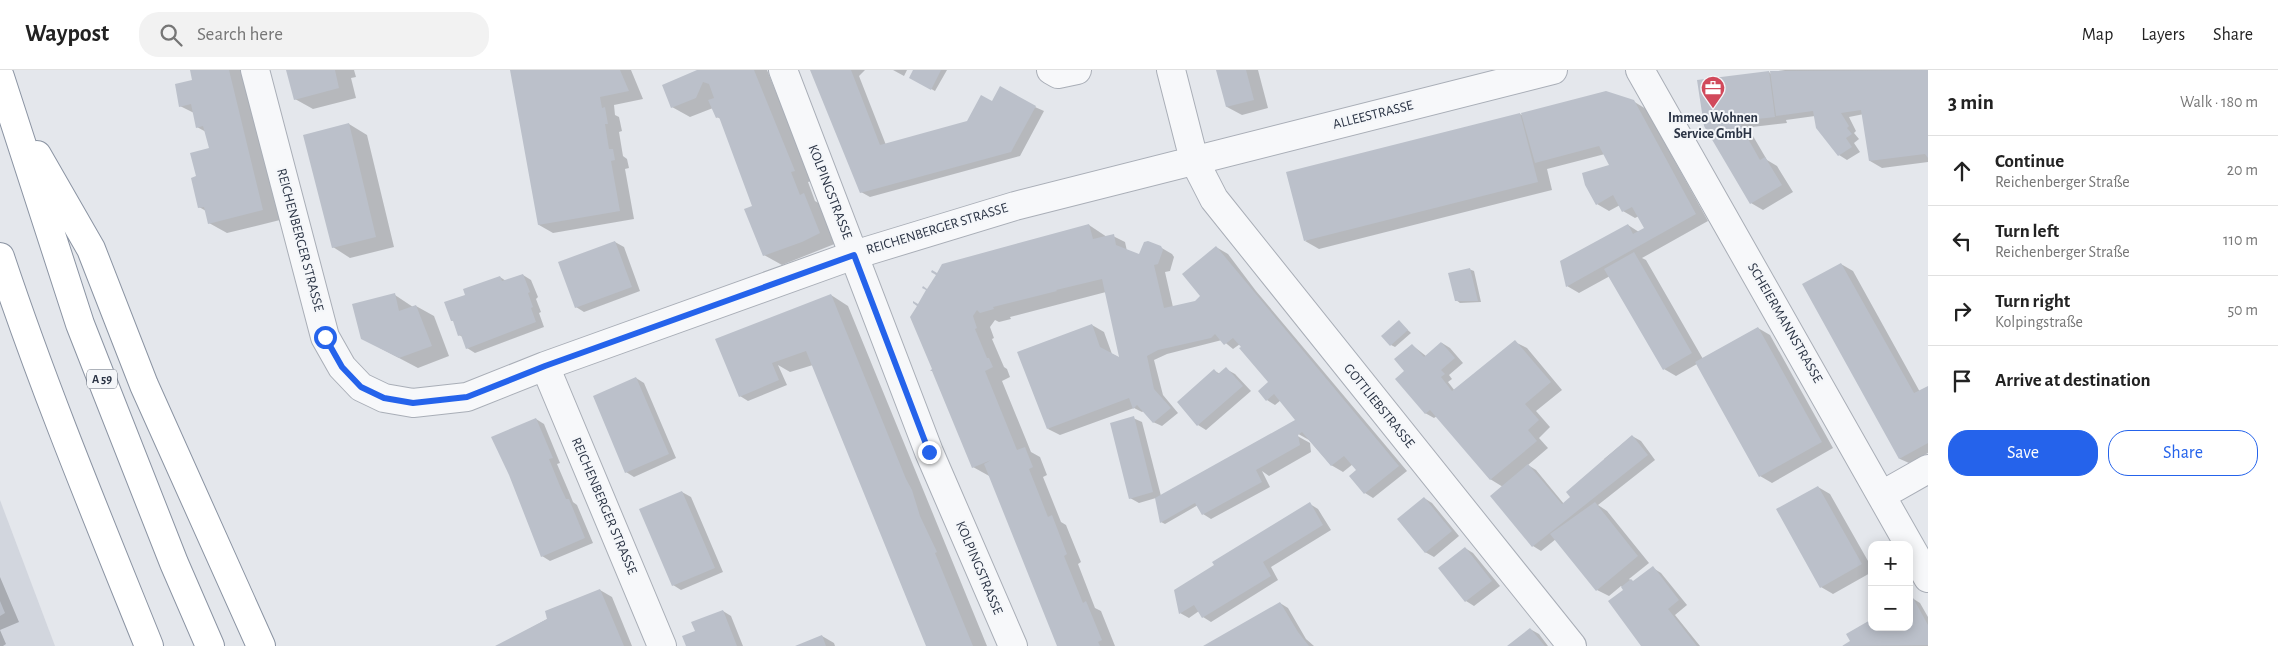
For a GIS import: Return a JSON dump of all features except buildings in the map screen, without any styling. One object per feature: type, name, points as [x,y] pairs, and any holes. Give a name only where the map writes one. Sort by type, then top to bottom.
[{"type":"highway","name":"A 59","points":[[0,77],[80,324],[174,563],[210,646]]},
{"type":"highway","points":[[9,106],[91,249],[144,385],[261,646]]},
{"type":"highway","points":[[0,257],[26,335],[66,443],[149,646]]},
{"type":"highway","points":[[113,557],[131,646]]},
{"type":"street","name":"REICHENBERGER STRASSE","points":[[256,70],[325,337],[342,367],[361,387],[384,398],[413,403],[467,397],[545,366],[854,255],[1015,206],[1194,160]]},
{"type":"street","name":"KOLPINGSTRASSE","points":[[783,70],[929,452],[1013,646]]},
{"type":"street","points":[[1051,70],[1058,74],[1077,70]]},
{"type":"street","name":"GOTTLIEBSTRASSE","points":[[1171,70],[1194,160],[1214,199],[1572,646]]},
{"type":"street","name":"ALLEESTRASSE","points":[[1194,160],[1553,70]]},
{"type":"street","name":"SCHEIERMANNSTRASSE","points":[[1640,70],[1928,578]]},
{"type":"street","name":"REICHENBERGER STRASSE","points":[[545,366],[662,646]]},
{"type":"street","points":[[1882,495],[1928,469]]},
{"type":"shaded area","points":[[0,500],[55,646],[0,646]]},
{"type":"place","name":"Immeo Wohnen Service GmbH","points":[[1713,109]]},
{"type":"route","points":[[325,337],[342,367],[361,387],[384,398],[413,403],[467,397],[545,366],[854,255],[929,452]]}]
